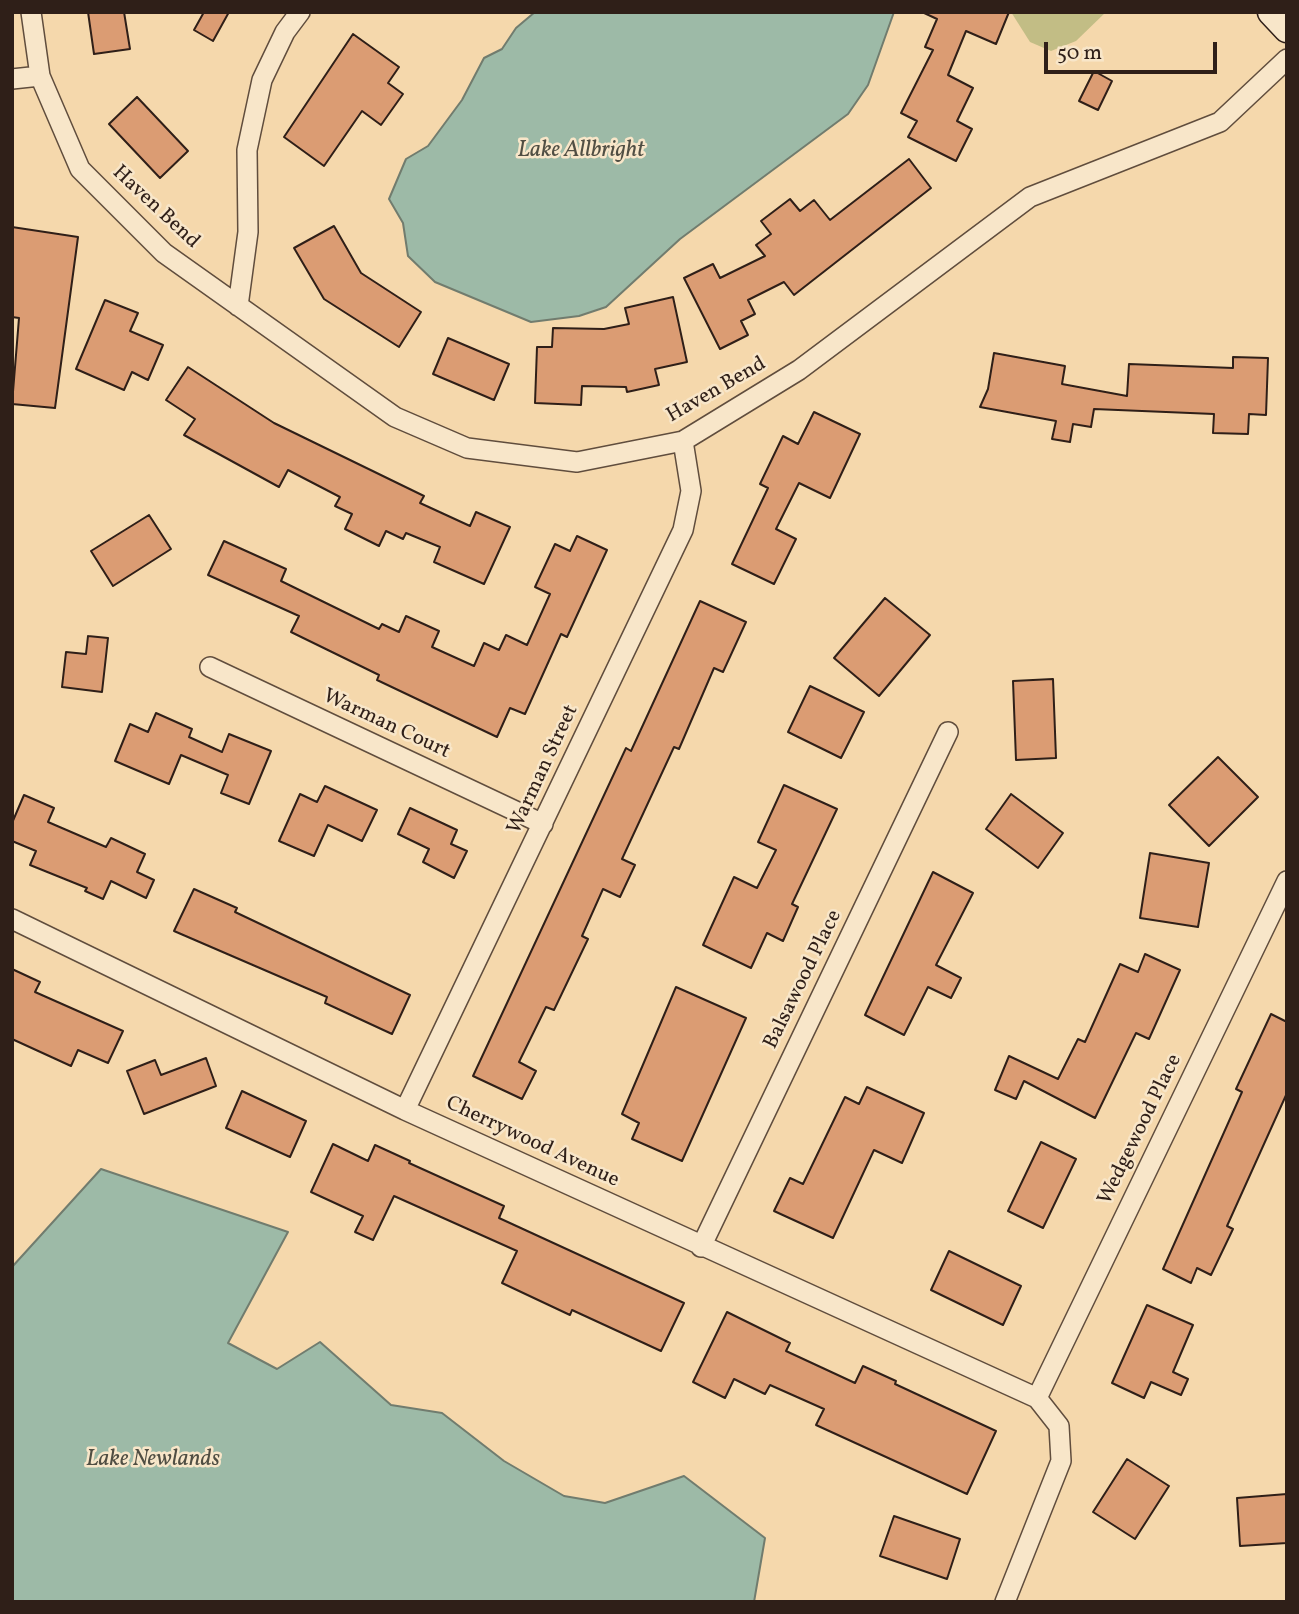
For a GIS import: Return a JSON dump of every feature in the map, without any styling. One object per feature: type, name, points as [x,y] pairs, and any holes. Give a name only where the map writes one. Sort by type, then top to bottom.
[{"type":"main road","points":[[1271,12],[1287,29]]},
{"type":"street","name":"Haven Bend","points":[[31,12],[40,76],[80,169],[164,253],[395,417],[467,448],[578,462],[683,441],[799,370],[1030,197],[1220,122],[1287,59]]},
{"type":"street","points":[[238,306],[248,232],[247,150],[262,80],[285,32],[300,12]]},
{"type":"street","points":[[12,79],[40,76]]},
{"type":"street","name":"Warman Street","points":[[405,1110],[683,530],[691,491],[683,441]]},
{"type":"street","name":"Warman Court","points":[[210,667],[543,824]]},
{"type":"street","name":"Balsawood Place","points":[[701,1247],[948,732]]},
{"type":"street","name":"Wedgewood Place","points":[[1037,1398],[1287,881]]},
{"type":"street","name":"Cherrywood Avenue","points":[[12,919],[405,1110],[1037,1398]]},
{"type":"street","points":[[1005,1602],[1060,1461],[1059,1426],[1037,1398]]},
{"type":"shaded area","points":[[1011,12],[1106,12],[1076,41],[1051,51],[1030,42]]},
{"type":"water","name":"Lake Allbright","points":[[535,12],[894,12],[868,85],[848,114],[680,239],[606,307],[579,316],[531,322],[435,282],[408,256],[403,223],[389,199],[406,159],[428,146],[462,100],[484,58],[502,49],[516,28]]},
{"type":"water","name":"Lake Newlands","points":[[101,1169],[288,1232],[228,1343],[277,1369],[320,1342],[391,1405],[442,1413],[504,1461],[564,1496],[605,1503],[684,1476],[765,1538],[754,1602],[12,1602],[12,1267]]},
{"type":"building","points":[[88,12],[124,12],[130,49],[94,54]]},
{"type":"building","points":[[204,12],[229,12],[213,41],[194,30]]},
{"type":"building","points":[[922,12],[1009,12],[996,44],[966,31],[948,75],[973,88],[957,121],[972,129],[956,161],[908,137],[917,121],[901,113],[933,50],[925,47],[937,19]]},
{"type":"building","points":[[353,34],[399,67],[388,83],[403,94],[381,125],[362,111],[324,166],[284,137]]},
{"type":"building","points":[[1094,71],[1112,81],[1098,110],[1079,101]]},
{"type":"building","points":[[137,97],[188,151],[160,178],[109,124]]},
{"type":"building","points":[[909,159],[931,188],[794,295],[784,282],[748,300],[755,314],[741,321],[748,335],[720,349],[684,278],[713,264],[720,278],[765,256],[756,245],[771,234],[761,221],[790,199],[800,211],[814,200],[830,220]]},
{"type":"building","points":[[334,226],[361,273],[421,312],[399,347],[324,299],[294,248]]},
{"type":"building","points":[[12,227],[78,237],[55,408],[12,404],[19,318],[12,317]]},
{"type":"building","points":[[673,297],[687,362],[655,369],[659,385],[627,392],[626,387],[582,386],[581,405],[535,403],[537,347],[552,347],[553,328],[604,329],[629,324],[625,308]]},
{"type":"building","points":[[105,300],[138,313],[130,331],[163,345],[148,380],[132,372],[124,390],[76,369]]},
{"type":"building","points":[[448,338],[509,364],[494,400],[433,374]]},
{"type":"building","points":[[994,353],[1065,366],[1062,384],[1127,396],[1129,364],[1233,368],[1233,357],[1268,358],[1266,415],[1249,414],[1248,434],[1213,433],[1214,414],[1094,409],[1091,427],[1073,424],[1070,442],[1052,439],[1056,421],[980,407],[988,389]]},
{"type":"building","points":[[188,367],[274,423],[424,496],[420,503],[470,526],[476,512],[510,527],[484,584],[434,562],[440,547],[406,533],[403,539],[386,531],[379,546],[345,529],[352,514],[335,506],[340,497],[288,470],[279,487],[184,435],[195,419],[166,400]]},
{"type":"building","points":[[814,412],[860,434],[830,498],[799,483],[776,529],[796,539],[774,584],[732,564],[768,488],[760,484],[783,436],[798,444]]},
{"type":"building","points":[[149,515],[171,549],[113,586],[91,551]]},
{"type":"building","points":[[577,536],[607,550],[567,637],[561,634],[525,714],[510,708],[497,737],[377,680],[379,675],[291,632],[299,616],[208,575],[224,541],[286,569],[281,581],[379,629],[382,624],[399,632],[406,616],[439,631],[432,647],[474,666],[484,643],[499,650],[506,635],[527,645],[550,594],[535,587],[555,544],[570,551]]},
{"type":"building","points":[[885,598],[930,635],[879,696],[834,658]]},
{"type":"building","points":[[700,601],[746,622],[723,672],[714,668],[679,749],[674,747],[622,859],[635,865],[620,897],[603,889],[582,936],[588,939],[554,1010],[546,1007],[519,1062],[536,1071],[522,1099],[473,1076],[626,748],[631,751]]},
{"type":"building","points":[[88,636],[108,638],[102,692],[62,687],[66,652],[86,654]]},
{"type":"building","points":[[1053,679],[1056,758],[1016,760],[1013,681]]},
{"type":"building","points":[[810,686],[864,712],[841,758],[788,732]]},
{"type":"building","points":[[156,713],[192,729],[189,737],[222,752],[229,734],[271,751],[249,804],[221,793],[228,775],[181,755],[169,784],[115,761],[130,724],[148,732]]},
{"type":"building","points":[[1218,757],[1258,797],[1209,846],[1169,805]]},
{"type":"building","points":[[784,785],[837,809],[792,904],[798,907],[783,941],[767,933],[751,968],[703,945],[734,877],[757,888],[776,850],[758,842]]},
{"type":"building","points":[[325,786],[377,810],[362,841],[328,825],[314,856],[279,841],[300,794],[317,802]]},
{"type":"building","points":[[1011,794],[1063,833],[1038,868],[986,829]]},
{"type":"building","points":[[24,795],[54,808],[48,822],[106,847],[111,838],[145,854],[137,872],[154,880],[146,898],[111,881],[103,899],[85,891],[87,888],[30,865],[36,851],[12,841],[12,823]]},
{"type":"building","points":[[410,808],[457,830],[451,844],[467,851],[454,878],[423,862],[429,849],[398,834]]},
{"type":"building","points":[[1150,853],[1209,863],[1198,927],[1140,918]]},
{"type":"building","points":[[933,872],[973,893],[936,965],[961,978],[951,998],[928,987],[904,1035],[865,1015]]},
{"type":"building","points":[[194,889],[237,908],[235,912],[410,995],[392,1034],[325,1003],[327,997],[174,931]]},
{"type":"building","points":[[1145,954],[1180,970],[1149,1039],[1136,1033],[1095,1118],[1024,1081],[1016,1099],[995,1090],[1009,1056],[1058,1079],[1078,1039],[1085,1042],[1120,964],[1138,972]]},
{"type":"building","points":[[12,969],[40,982],[35,992],[123,1031],[108,1063],[78,1050],[71,1066],[12,1039]]},
{"type":"building","points":[[676,987],[746,1018],[682,1161],[632,1139],[639,1123],[622,1114]]},
{"type":"building","points":[[1271,1014],[1287,1022],[1287,1093],[1227,1226],[1233,1229],[1211,1275],[1197,1268],[1191,1283],[1163,1269],[1242,1092],[1236,1089]]},
{"type":"building","points":[[206,1058],[216,1086],[144,1114],[127,1071],[155,1060],[161,1075]]},
{"type":"building","points":[[867,1087],[924,1113],[902,1163],[874,1150],[833,1238],[774,1211],[790,1178],[803,1184],[845,1097],[859,1104]]},
{"type":"building","points":[[242,1091],[306,1121],[290,1157],[226,1128]]},
{"type":"building","points":[[1041,1142],[1076,1159],[1043,1228],[1008,1211]]},
{"type":"building","points":[[333,1144],[368,1161],[375,1145],[504,1206],[499,1218],[684,1303],[661,1351],[572,1310],[570,1315],[502,1283],[517,1251],[394,1196],[373,1240],[355,1232],[363,1216],[311,1192]]},
{"type":"building","points":[[949,1251],[1021,1286],[1003,1325],[931,1290]]},
{"type":"building","points":[[1147,1305],[1193,1325],[1173,1372],[1188,1379],[1181,1395],[1151,1382],[1144,1398],[1112,1383]]},
{"type":"building","points":[[727,1312],[790,1343],[786,1351],[855,1383],[863,1366],[896,1381],[895,1384],[996,1431],[967,1494],[816,1425],[824,1409],[770,1385],[765,1394],[734,1379],[725,1398],[693,1382]]},
{"type":"building","points":[[1127,1459],[1169,1486],[1135,1539],[1093,1512]]},
{"type":"building","points":[[1287,1494],[1287,1543],[1240,1546],[1237,1498]]},
{"type":"building","points":[[894,1516],[960,1539],[947,1579],[880,1556]]}]
